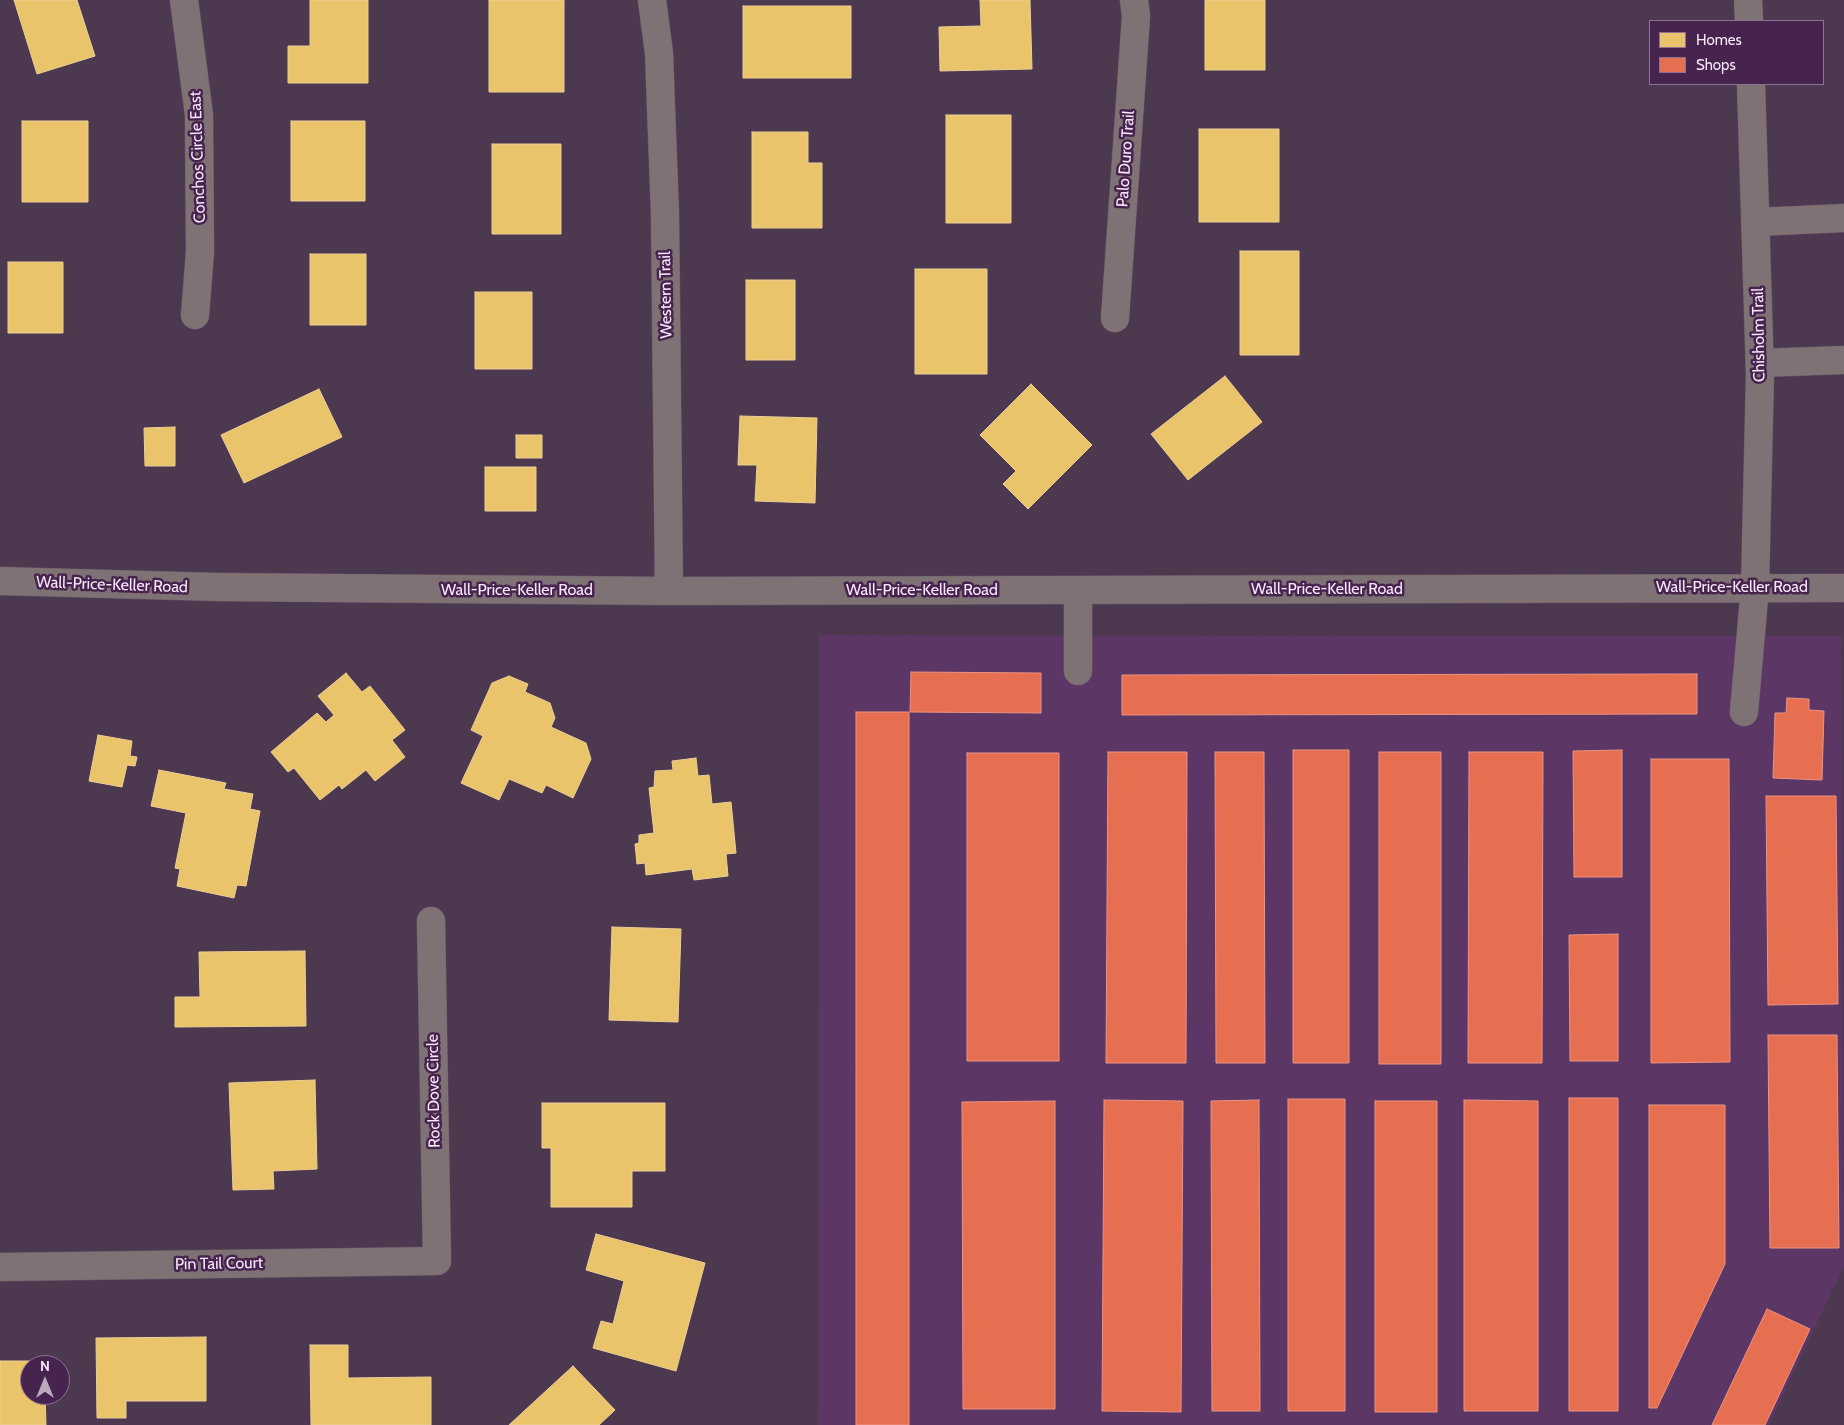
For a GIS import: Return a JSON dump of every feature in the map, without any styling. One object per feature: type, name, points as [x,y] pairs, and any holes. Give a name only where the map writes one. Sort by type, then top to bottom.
[{"type":"street","name":"Conchos Circle East","points":[[184,0],[199,116],[200,252],[195,314]]},
{"type":"street","name":"Western Trail","points":[[652,0],[658,53],[665,214],[668,591]]},
{"type":"street","name":"Palo Duro Trail","points":[[1115,318],[1136,16],[1134,0]]},
{"type":"street","points":[[1748,0],[1748,20]]},
{"type":"street","name":"Chisholm Trail","points":[[1744,712],[1755,587],[1760,363],[1751,85]]},
{"type":"street","points":[[1756,222],[1844,218]]},
{"type":"street","points":[[1760,363],[1844,360]]},
{"type":"street","name":"Wall-Price-Keller Road","points":[[0,581],[218,588],[668,591],[1844,588]]},
{"type":"street","points":[[1078,590],[1078,671]]},
{"type":"street","name":"Rock Dove Circle","points":[[431,921],[437,1261]]},
{"type":"street","name":"Pin Tail Court","points":[[0,1267],[437,1261]]},
{"type":"shaded area","points":[[819,635],[1841,636],[1844,1266],[1769,1425],[818,1425]]},
{"type":"building: Homes","points":[[14,0],[77,0],[95,56],[37,74]]},
{"type":"building: Homes","points":[[310,0],[368,0],[368,83],[288,83],[288,46],[310,46]]},
{"type":"building: Homes","points":[[489,0],[564,0],[564,92],[489,92]]},
{"type":"building: Homes","points":[[980,0],[1030,0],[1032,69],[940,71],[939,27],[981,26]]},
{"type":"building: Homes","points":[[1205,0],[1265,0],[1265,70],[1205,70]]},
{"type":"building: Homes","points":[[743,6],[851,6],[851,78],[743,78]]},
{"type":"building: Homes","points":[[946,115],[1011,115],[1011,223],[946,223]]},
{"type":"building: Homes","points":[[22,121],[88,121],[88,202],[22,202]]},
{"type":"building: Homes","points":[[291,121],[365,121],[365,201],[291,201]]},
{"type":"building: Homes","points":[[1199,129],[1279,129],[1279,222],[1199,222]]},
{"type":"building: Homes","points":[[752,132],[808,132],[808,163],[822,163],[822,228],[752,228]]},
{"type":"building: Homes","points":[[492,144],[561,144],[561,234],[492,234]]},
{"type":"building: Homes","points":[[1240,251],[1299,251],[1299,355],[1240,355]]},
{"type":"building: Homes","points":[[310,254],[366,254],[366,325],[310,325]]},
{"type":"building: Homes","points":[[8,262],[63,262],[63,333],[8,333]]},
{"type":"building: Homes","points":[[915,269],[987,269],[987,374],[915,374]]},
{"type":"building: Homes","points":[[746,280],[795,280],[795,360],[746,360]]},
{"type":"building: Homes","points":[[475,292],[532,292],[532,369],[475,369]]},
{"type":"building: Homes","points":[[1225,376],[1262,422],[1188,480],[1151,434]]},
{"type":"building: Homes","points":[[1031,384],[1092,445],[1028,509],[1003,484],[1016,471],[980,435]]},
{"type":"building: Homes","points":[[319,389],[342,437],[244,483],[221,435]]},
{"type":"building: Homes","points":[[740,416],[817,418],[815,503],[755,501],[757,465],[738,465]]},
{"type":"building: Homes","points":[[175,427],[175,466],[145,466],[144,428]]},
{"type":"building: Homes","points":[[516,435],[542,435],[542,458],[516,458]]},
{"type":"building: Homes","points":[[485,467],[536,467],[536,511],[485,511]]},
{"type":"building: Homes","points":[[346,673],[362,692],[370,686],[405,730],[392,740],[405,757],[375,781],[366,770],[342,789],[339,785],[320,800],[294,768],[288,772],[271,752],[317,713],[326,722],[334,715],[318,696]]},
{"type":"building: Homes","points":[[509,676],[528,684],[525,692],[550,703],[555,718],[551,727],[586,743],[591,759],[573,798],[546,785],[542,793],[509,779],[499,800],[461,783],[483,736],[471,730],[492,683]]},
{"type":"building: Homes","points":[[98,735],[132,741],[130,756],[137,757],[135,766],[127,765],[122,787],[89,781]]},
{"type":"building: Homes","points":[[696,758],[698,776],[709,775],[712,804],[731,802],[736,853],[726,854],[728,876],[694,880],[692,869],[646,875],[645,863],[637,864],[635,844],[639,843],[639,835],[654,833],[649,788],[654,787],[655,771],[673,770],[672,761]]},
{"type":"building: Homes","points":[[159,770],[226,783],[224,789],[253,794],[250,809],[260,811],[246,886],[237,885],[234,898],[177,886],[180,869],[175,868],[186,813],[151,806]]},
{"type":"building: Homes","points":[[612,927],[681,929],[678,1022],[609,1020]]},
{"type":"building: Homes","points":[[305,951],[306,1026],[175,1027],[175,997],[200,997],[199,952]]},
{"type":"building: Homes","points":[[315,1080],[317,1169],[273,1171],[274,1189],[233,1190],[229,1083]]},
{"type":"building: Homes","points":[[542,1103],[665,1103],[665,1171],[632,1171],[632,1207],[551,1207],[551,1148],[542,1148]]},
{"type":"building: Homes","points":[[596,1234],[705,1263],[676,1371],[593,1348],[601,1321],[613,1324],[624,1281],[586,1270]]},
{"type":"building: Homes","points":[[206,1337],[206,1401],[126,1401],[126,1418],[97,1418],[96,1338]]},
{"type":"building: Homes","points":[[310,1345],[348,1345],[348,1378],[431,1377],[431,1425],[311,1425]]},
{"type":"building: Homes","points":[[0,1361],[20,1361],[20,1405],[45,1405],[46,1425],[0,1425]]},
{"type":"building: Homes","points":[[573,1366],[615,1410],[599,1425],[509,1425]]},
{"type":"building: Shops","points":[[911,672],[1041,673],[1041,713],[910,712]]},
{"type":"building: Shops","points":[[1697,674],[1697,714],[1122,715],[1122,675]]},
{"type":"building: Shops","points":[[1787,698],[1809,699],[1809,710],[1824,711],[1822,780],[1773,778],[1775,713],[1786,713]]},
{"type":"building: Shops","points":[[856,712],[909,712],[909,1425],[856,1425]]},
{"type":"building: Shops","points":[[1293,750],[1349,750],[1349,1063],[1293,1063]]},
{"type":"building: Shops","points":[[1622,750],[1622,877],[1574,877],[1573,751]]},
{"type":"building: Shops","points":[[1108,752],[1187,752],[1186,1063],[1106,1063]]},
{"type":"building: Shops","points":[[1215,752],[1264,752],[1265,1063],[1216,1063]]},
{"type":"building: Shops","points":[[1379,752],[1441,752],[1441,1064],[1379,1064]]},
{"type":"building: Shops","points":[[1469,752],[1543,752],[1542,1063],[1468,1063]]},
{"type":"building: Shops","points":[[967,753],[1059,753],[1059,1061],[967,1061]]},
{"type":"building: Shops","points":[[1651,759],[1729,759],[1730,1062],[1651,1063]]},
{"type":"building: Shops","points":[[1766,796],[1836,796],[1838,1004],[1768,1005]]},
{"type":"building: Shops","points":[[1618,934],[1618,1061],[1570,1061],[1569,935]]},
{"type":"building: Shops","points":[[1768,1035],[1837,1035],[1839,1248],[1770,1248]]},
{"type":"building: Shops","points":[[1569,1098],[1618,1098],[1618,1411],[1569,1411]]},
{"type":"building: Shops","points":[[1288,1099],[1345,1099],[1345,1411],[1288,1411]]},
{"type":"building: Shops","points":[[1104,1100],[1183,1101],[1181,1412],[1102,1411]]},
{"type":"building: Shops","points":[[1259,1100],[1260,1411],[1212,1411],[1211,1101]]},
{"type":"building: Shops","points":[[1464,1100],[1538,1101],[1538,1411],[1464,1411]]},
{"type":"building: Shops","points":[[1055,1101],[1055,1409],[963,1409],[962,1102]]},
{"type":"building: Shops","points":[[1375,1101],[1437,1101],[1437,1412],[1375,1412]]},
{"type":"building: Shops","points":[[1649,1105],[1725,1105],[1725,1264],[1657,1408],[1649,1408]]},
{"type":"building: Shops","points":[[1767,1309],[1810,1329],[1765,1425],[1712,1425]]}]
